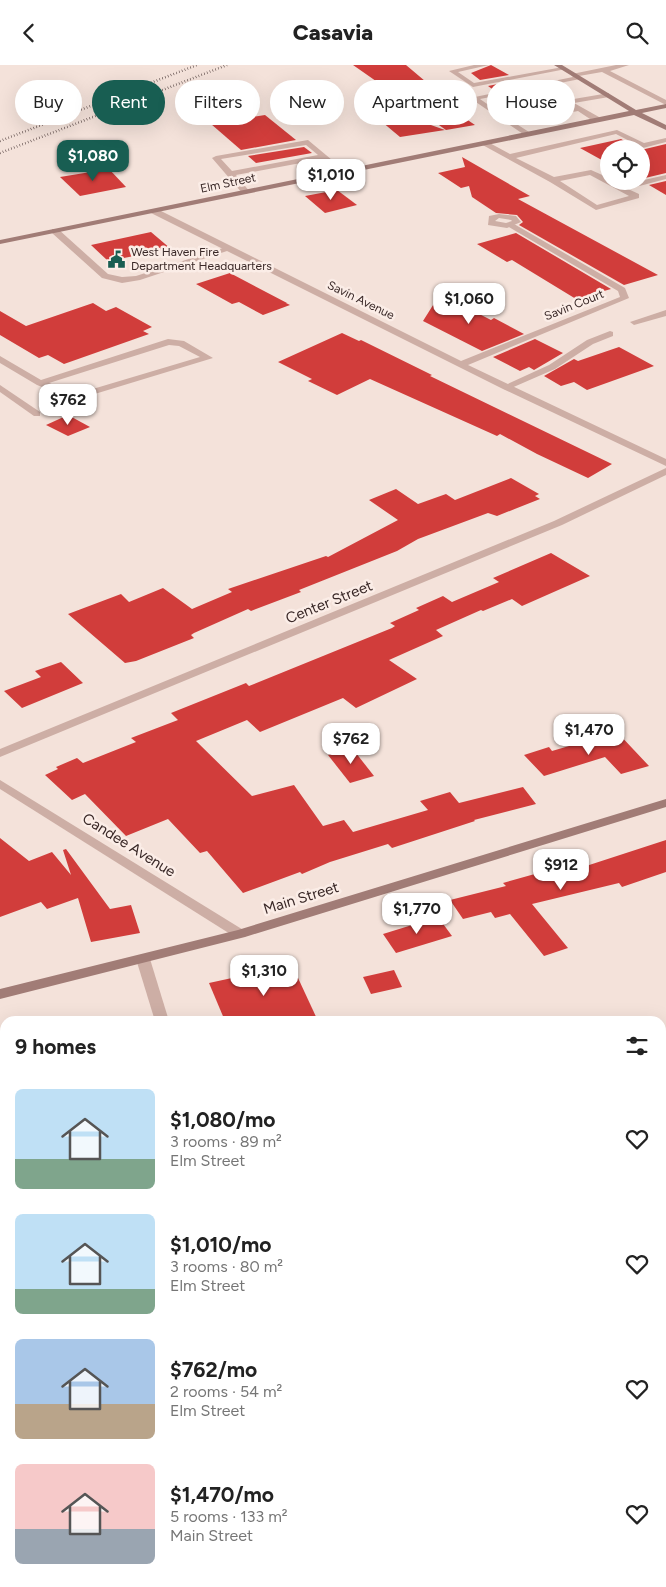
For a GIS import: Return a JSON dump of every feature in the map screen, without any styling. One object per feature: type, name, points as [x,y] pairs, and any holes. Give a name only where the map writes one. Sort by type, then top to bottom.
[{"type":"main road","points":[[560,67],[666,128]]},
{"type":"main road","name":"Elm Street","points":[[0,242],[666,104]]},
{"type":"main road","name":"Main Street","points":[[0,994],[240,934],[666,803]]},
{"type":"street","points":[[486,65],[452,71],[473,85],[560,67]]},
{"type":"street","points":[[565,80],[626,65]]},
{"type":"street","points":[[603,70],[666,104]]},
{"type":"street","points":[[652,96],[661,94]]},
{"type":"street","points":[[575,101],[606,95]]},
{"type":"street","points":[[477,100],[487,107]]},
{"type":"street","points":[[482,103],[487,102]]},
{"type":"street","points":[[575,106],[596,119]]},
{"type":"street","points":[[575,110],[579,109]]},
{"type":"street","points":[[514,125],[526,134]]},
{"type":"street","points":[[509,157],[617,132],[643,146],[666,140]]},
{"type":"street","points":[[246,192],[216,158],[308,142],[341,172]]},
{"type":"street","points":[[483,143],[553,181],[596,208],[636,196],[625,190]]},
{"type":"street","points":[[231,174],[324,156]]},
{"type":"street","points":[[553,181],[590,172],[600,177]]},
{"type":"street","points":[[650,181],[666,177]]},
{"type":"street","name":"Savin Avenue","points":[[154,211],[506,387],[666,463]]},
{"type":"street","name":"Savin Court","points":[[462,364],[624,297],[622,290],[511,226]]},
{"type":"street","points":[[55,231],[105,276],[122,280],[137,278],[230,249]]},
{"type":"street","points":[[634,322],[666,313]]},
{"type":"street","points":[[506,387],[552,367],[590,342],[610,334]]},
{"type":"street","points":[[0,359],[40,383],[75,397],[208,358],[181,343],[168,342],[40,383]]},
{"type":"street","points":[[0,388],[37,414]]},
{"type":"street","name":"Center Street","points":[[0,753],[558,523],[666,471]]},
{"type":"street","name":"Candee Avenue","points":[[0,784],[240,934]]},
{"type":"street","points":[[142,959],[160,1016]]},
{"type":"building","points":[[353,65],[406,65],[424,80],[374,80]]},
{"type":"building","points":[[491,65],[509,75],[480,80],[471,73]]},
{"type":"building","points":[[265,115],[270,119],[270,125],[277,125],[296,140],[241,150],[212,125],[260,125],[260,116]]},
{"type":"building","points":[[386,125],[431,125],[445,130],[400,137]]},
{"type":"building","points":[[439,125],[475,125],[446,130]]},
{"type":"building","points":[[600,144],[600,159],[580,148]]},
{"type":"building","points":[[666,144],[666,173],[650,177],[650,148]]},
{"type":"building","points":[[304,147],[312,153],[256,163],[248,156]]},
{"type":"building","points":[[462,157],[530,196],[518,199],[658,275],[624,285],[519,225],[523,222],[517,215],[496,213],[472,197],[469,186],[461,188],[438,173],[465,167]]},
{"type":"building","points":[[109,169],[126,187],[80,196],[60,177]]},
{"type":"building","points":[[666,181],[666,195],[650,186]]},
{"type":"building","points":[[337,190],[357,205],[325,213],[305,196]]},
{"type":"building","points":[[151,232],[171,249],[108,261],[91,245]]},
{"type":"building","points":[[516,233],[611,289],[576,299],[512,260],[507,262],[477,244]]},
{"type":"building","points":[[230,273],[290,305],[263,315],[239,302],[232,304],[196,284]]},
{"type":"building","points":[[440,294],[491,320],[494,318],[524,334],[482,351],[423,321]]},
{"type":"building","points":[[93,303],[106,311],[116,307],[152,327],[143,331],[149,334],[64,364],[48,355],[39,358],[0,335],[0,311],[26,326]]},
{"type":"building","points":[[342,333],[359,341],[361,340],[432,375],[430,376],[612,464],[588,478],[500,434],[497,436],[370,379],[337,395],[308,381],[312,379],[278,362]]},
{"type":"building","points":[[535,339],[563,353],[534,370],[529,367],[520,371],[493,357]]},
{"type":"building","points":[[619,347],[654,366],[587,390],[574,382],[561,386],[544,376],[574,359],[578,361]]},
{"type":"building","points":[[68,415],[90,427],[68,436],[46,425]]},
{"type":"building","points":[[511,478],[539,494],[535,496],[540,499],[497,516],[488,513],[418,539],[397,551],[299,590],[301,592],[251,611],[248,609],[194,633],[191,635],[194,638],[136,661],[125,663],[68,614],[121,594],[129,602],[163,588],[192,609],[232,592],[228,589],[326,556],[328,557],[398,520],[369,500],[396,489],[418,504],[446,494],[455,500]]},
{"type":"building","points":[[551,553],[590,576],[522,606],[512,599],[483,611],[481,610],[436,630],[443,636],[389,660],[417,679],[356,708],[343,698],[260,732],[247,720],[196,741],[252,796],[294,785],[323,826],[344,820],[353,832],[428,810],[420,801],[450,792],[459,803],[523,787],[536,804],[474,820],[392,848],[388,844],[330,862],[302,874],[300,872],[243,893],[207,851],[200,853],[168,819],[126,836],[85,794],[72,800],[45,775],[58,769],[56,767],[77,758],[83,763],[136,742],[131,738],[178,720],[171,713],[246,683],[249,686],[392,628],[395,626],[390,623],[419,610],[416,608],[443,596],[452,602],[499,582],[493,578]]},
{"type":"building","points":[[61,662],[83,683],[22,708],[4,691],[41,677],[35,671]]},
{"type":"building","points":[[617,732],[649,766],[621,774],[605,757],[544,776],[524,755],[549,747],[552,751]]},
{"type":"building","points":[[352,748],[374,776],[350,783],[328,755]]},
{"type":"building","points":[[0,838],[29,861],[52,852],[71,875],[63,850],[66,849],[110,909],[131,905],[140,933],[91,942],[78,898],[47,909],[41,902],[0,917]]},
{"type":"building","points":[[666,840],[666,872],[622,887],[619,883],[532,904],[568,948],[544,956],[510,914],[495,918],[491,912],[463,919],[450,900],[506,886],[503,883],[549,870],[578,863],[580,868]]},
{"type":"building","points":[[438,917],[452,936],[396,953],[383,934]]},
{"type":"building","points":[[292,965],[316,1016],[223,1016],[209,983]]},
{"type":"building","points":[[394,970],[402,987],[371,994],[363,977]]},
{"type":"railway","points":[[0,141],[197,65]]},
{"type":"railway","points":[[0,153],[227,65]]},
{"type":"place","name":"West Haven Fire Department Headquarters","points":[[117,259]]}]
